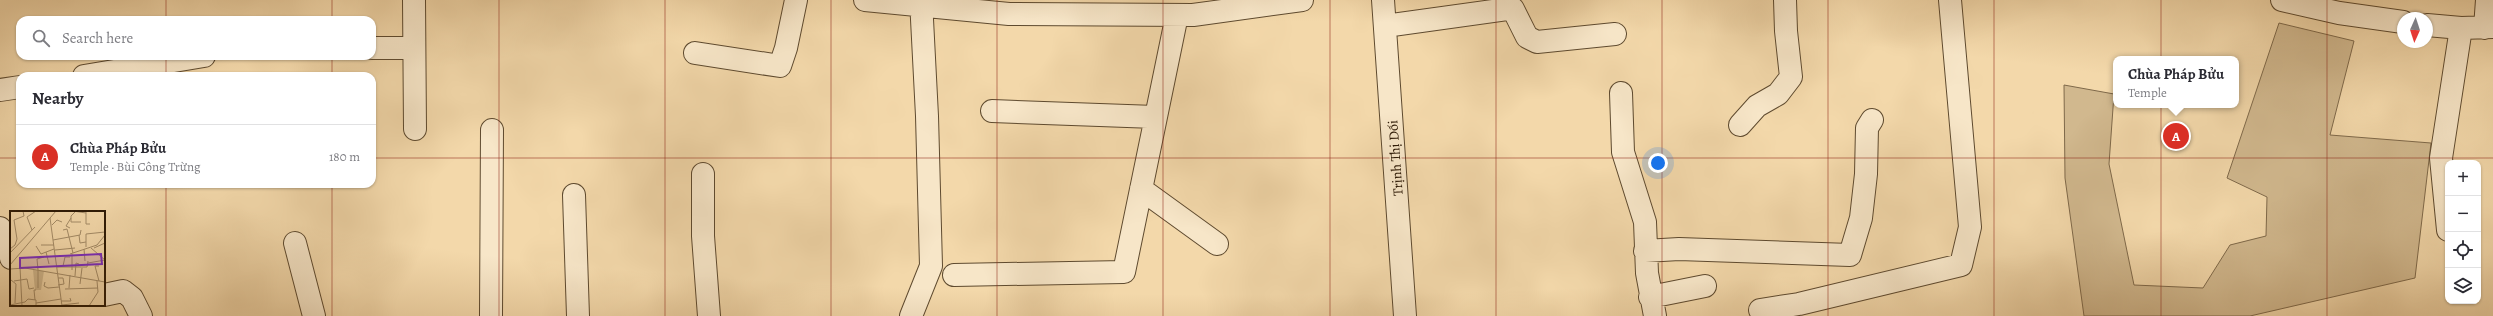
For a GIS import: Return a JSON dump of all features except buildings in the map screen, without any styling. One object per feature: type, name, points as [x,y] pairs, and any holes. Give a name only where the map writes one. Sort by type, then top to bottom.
[{"type":"street","points":[[414,0],[415,128]]},
{"type":"street","points":[[695,53],[780,66],[786,48],[796,0]]},
{"type":"street","points":[[865,0],[920,3],[1010,14],[1177,15],[1193,15],[1302,0]]},
{"type":"street","name":"Trịnh Thị Dối","points":[[1383,0],[1406,316]]},
{"type":"street","points":[[1740,125],[1757,106],[1778,94],[1791,77],[1786,31],[1785,0]]},
{"type":"street","points":[[1760,310],[1799,304],[1961,265],[1970,227],[1950,0]]},
{"type":"street","points":[[2282,0],[2339,13],[2397,21]]},
{"type":"street","points":[[2433,26],[2461,28],[2489,27],[2487,0]]},
{"type":"street","points":[[911,316],[931,266],[927,116],[920,3]]},
{"type":"street","points":[[1386,26],[1513,9],[1527,38],[1537,42],[1615,34]]},
{"type":"street","points":[[954,275],[1124,272],[1177,15]]},
{"type":"street","points":[[2445,199],[2441,158],[2461,28]]},
{"type":"street","points":[[376,48],[414,48]]},
{"type":"street","points":[[108,72],[180,60]]},
{"type":"street","points":[[0,90],[16,88]]},
{"type":"street","points":[[1622,93],[1623,152],[1645,222],[1645,251],[1652,307],[1705,286]]},
{"type":"street","points":[[992,110],[1156,118]]},
{"type":"street","points":[[1645,251],[1679,249],[1850,255],[1861,218],[1866,174],[1867,128],[1872,120]]},
{"type":"street","points":[[491,316],[492,130]]},
{"type":"street","points":[[703,174],[703,236],[709,316]]},
{"type":"street","points":[[1141,189],[1217,244]]},
{"type":"street","points":[[574,194],[578,316]]},
{"type":"street","points":[[0,228],[8,242],[10,253]]},
{"type":"street","points":[[295,243],[314,316]]},
{"type":"street","points":[[105,295],[123,291],[132,298],[141,316]]},
{"type":"shaded area","points":[[2279,23],[2354,41],[2330,135],[2431,143],[2415,278],[2250,316],[2084,316],[2065,178],[2064,85],[2113,94],[2109,164],[2134,285],[2203,288],[2230,245],[2266,236],[2267,197],[2227,178]]},
{"type":"place","name":"Chùa Pháp Bửu","points":[[2176,136]]}]
